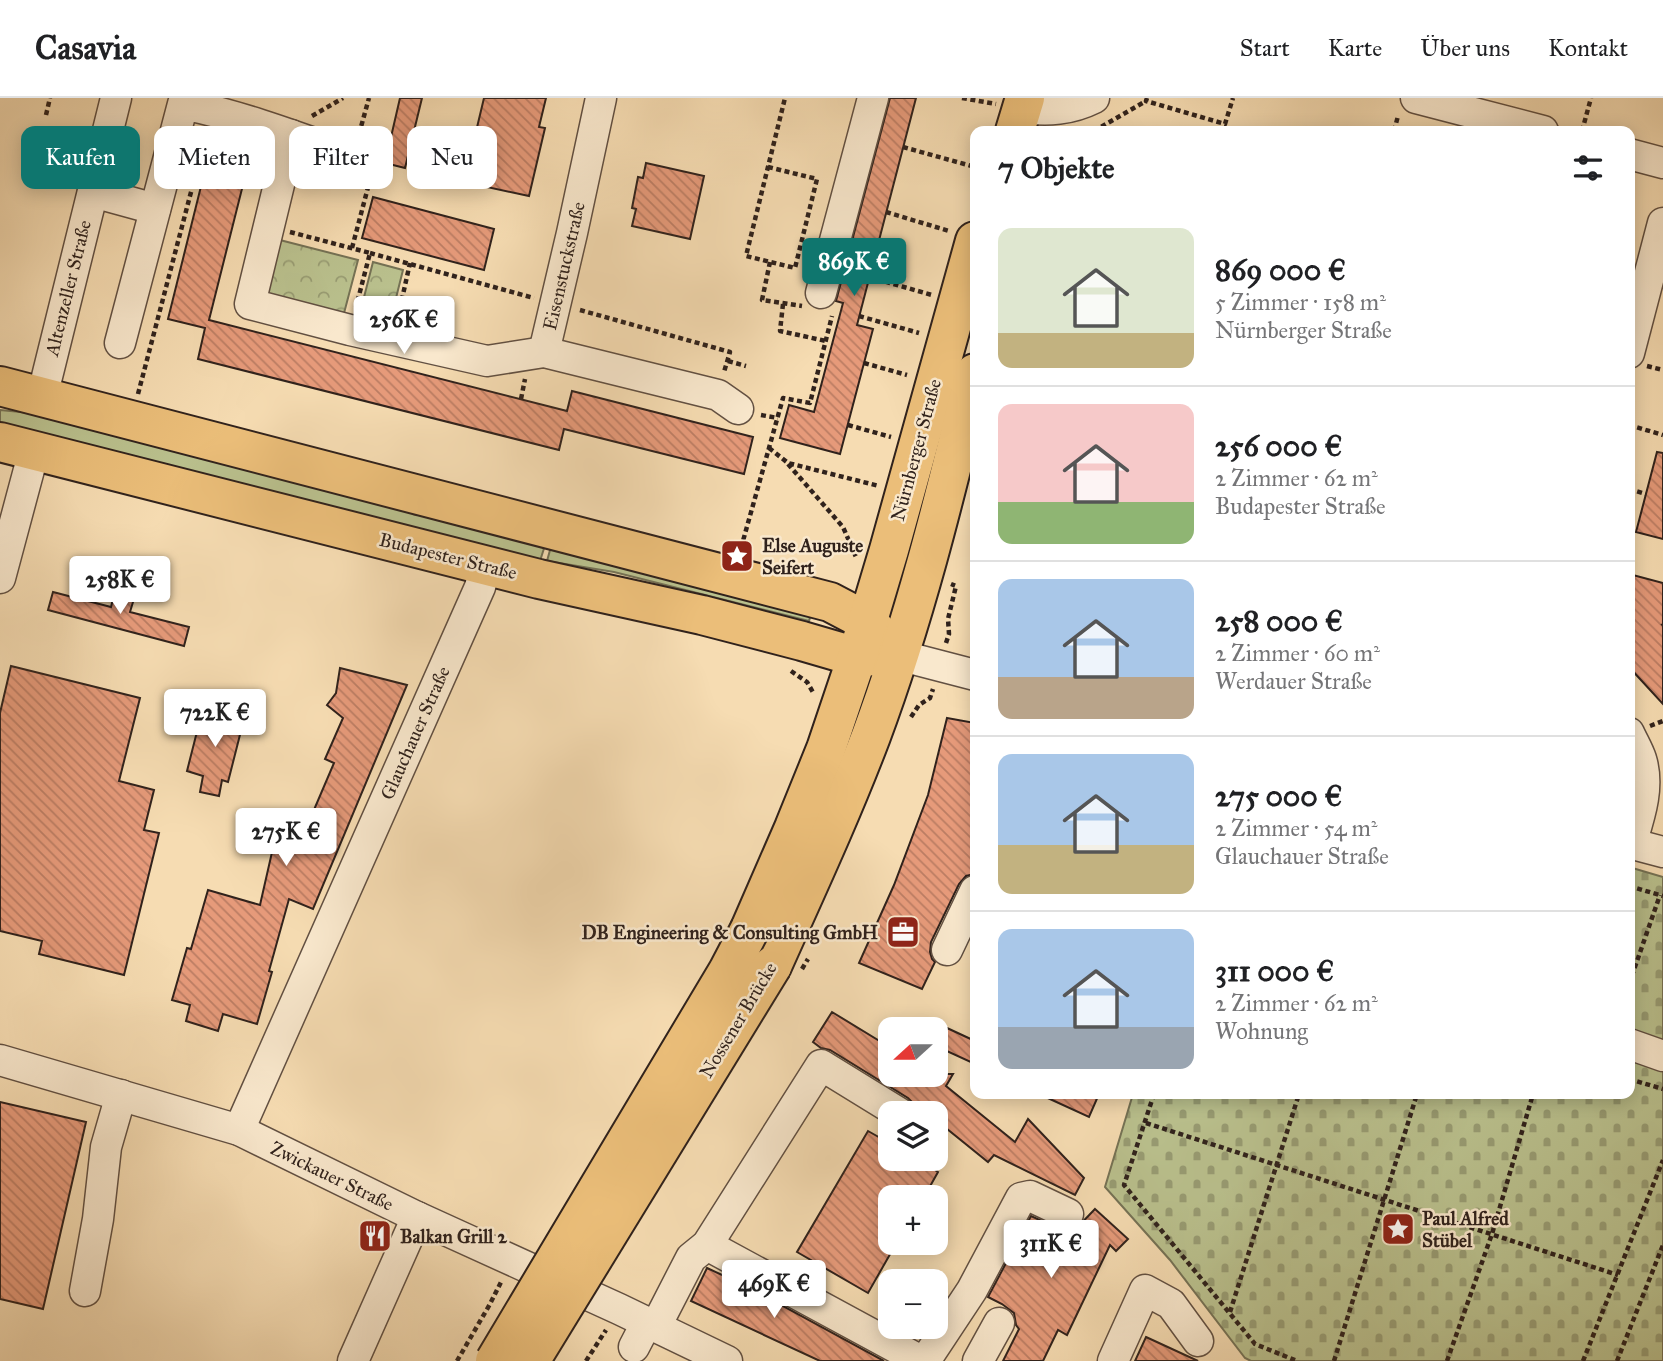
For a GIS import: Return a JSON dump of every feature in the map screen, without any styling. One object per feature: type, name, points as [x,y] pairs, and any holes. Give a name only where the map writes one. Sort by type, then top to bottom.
[{"type":"main road","name":"Nürnberger Straße","points":[[863,640],[957,303],[962,236]]},
{"type":"main road","points":[[0,386],[830,602],[863,640]]},
{"type":"main road","name":"Nürnberger Straße","points":[[898,655],[923,576],[963,470],[970,413]]},
{"type":"main road","name":"Budapester Straße","points":[[17,446],[539,579],[702,615],[863,640],[898,655]]},
{"type":"main road","name":"Nossener Brücke","points":[[530,1361],[772,966],[766,937],[794,828],[826,749],[863,640]]},
{"type":"main road","name":"Nossener Brücke","points":[[495,1361],[728,971],[766,937],[839,818],[872,734],[898,655]]},
{"type":"street","name":"Altenzeller Straße","points":[[42,397],[116,98]]},
{"type":"street","name":"Eisenstuckstraße","points":[[544,352],[563,230],[601,98]]},
{"type":"street","points":[[817,303],[873,98]]},
{"type":"street","points":[[1021,112],[1066,108],[1094,98]]},
{"type":"street","points":[[1416,98],[1524,126]]},
{"type":"street","points":[[120,343],[183,104],[213,110],[289,135]]},
{"type":"street","points":[[289,139],[250,304],[487,361],[544,352],[731,382]]},
{"type":"street","points":[[1635,156],[1663,163]]},
{"type":"street","points":[[93,192],[155,209]]},
{"type":"street","points":[[1635,330],[1663,223]]},
{"type":"street","points":[[0,578],[17,446]]},
{"type":"street","name":"Glauchauer Straße","points":[[239,1130],[480,587],[486,565]]},
{"type":"street","points":[[898,655],[970,674]]},
{"type":"street","points":[[1635,746],[1642,762],[1644,790],[1635,830]]},
{"type":"street","points":[[1635,845],[1663,852]]},
{"type":"street","points":[[947,950],[970,902]]},
{"type":"street","points":[[1635,1046],[1663,1056]]},
{"type":"street","name":"Zwickauer Straße","points":[[0,1060],[239,1130],[417,1217],[619,1308],[646,1331],[727,1361]]},
{"type":"street","points":[[646,1331],[691,1258],[707,1245],[821,1065],[880,1101]]},
{"type":"street","points":[[85,1291],[98,1219],[106,1147],[121,1096]]},
{"type":"street","points":[[928,1354],[972,1290],[1021,1198],[1030,1196],[1068,1214]]},
{"type":"street","points":[[352,1361],[417,1217]]},
{"type":"street","points":[[707,1245],[928,1354],[976,1361],[999,1323]]},
{"type":"street","points":[[1113,1361],[1144,1290],[1171,1304],[1198,1341]]},
{"type":"path","points":[[46,115],[50,98]]},
{"type":"path","points":[[366,126],[369,98]]},
{"type":"path","points":[[768,167],[817,179],[795,268],[746,256],[785,98]]},
{"type":"path","points":[[1103,126],[1147,100],[1226,124],[1233,98]]},
{"type":"path","points":[[1583,126],[1591,98]]},
{"type":"path","points":[[209,126],[213,110]]},
{"type":"path","points":[[903,148],[970,166]]},
{"type":"path","points":[[135,402],[192,189]]},
{"type":"path","points":[[352,248],[359,189]]},
{"type":"path","points":[[886,212],[962,236]]},
{"type":"path","points":[[269,227],[370,253],[350,330]]},
{"type":"path","points":[[738,556],[783,398],[813,406],[826,341],[817,303],[783,304],[762,300],[769,262]]},
{"type":"path","points":[[172,263],[181,266]]},
{"type":"path","points":[[393,339],[410,263]]},
{"type":"path","points":[[869,277],[957,303]]},
{"type":"path","points":[[783,304],[780,331],[826,341]]},
{"type":"path","points":[[859,316],[946,341]]},
{"type":"path","points":[[823,350],[830,352]]},
{"type":"path","points":[[864,363],[934,383]]},
{"type":"path","points":[[521,399],[524,387]]},
{"type":"path","points":[[848,425],[918,444]]},
{"type":"path","points":[[1635,427],[1663,435]]},
{"type":"path","points":[[769,448],[788,463],[844,527],[856,557],[851,566]]},
{"type":"path","points":[[788,463],[904,493]]},
{"type":"path","points":[[1635,491],[1646,494]]},
{"type":"path","points":[[949,634],[948,620],[956,586]]},
{"type":"path","points":[[1635,888],[1661,895],[1635,967]]},
{"type":"path","points":[[1635,1081],[1663,1089]]},
{"type":"path","points":[[1153,1099],[1125,1185],[1255,1344],[1297,1361]]},
{"type":"path","points":[[1229,1313],[1297,1099]]},
{"type":"path","points":[[1334,1361],[1415,1099]]},
{"type":"path","points":[[1447,1361],[1492,1234],[1532,1099]]},
{"type":"path","points":[[1146,1123],[1618,1275]]},
{"type":"path","points":[[1583,1361],[1663,1160]]},
{"type":"path","points":[[1656,1178],[1663,1180]]},
{"type":"path","points":[[1617,1361],[1663,1245]]},
{"type":"path","points":[[457,1361],[490,1304]]},
{"type":"path","points":[[586,1361],[619,1308]]},
{"type":"green space","points":[[272,238],[358,260],[343,317],[270,296],[265,291]]},
{"type":"green space","points":[[373,262],[403,270],[392,314],[362,305]]},
{"type":"green space","points":[[0,410],[52,415],[414,508],[413,514],[416,515],[419,509],[546,542],[540,561],[0,429]]},
{"type":"green space","points":[[552,543],[812,611],[809,621],[614,572],[547,561]]},
{"type":"green space","points":[[1635,869],[1663,877],[1663,1361],[1251,1361],[1245,1358],[1170,1260],[1105,1187],[1131,1099],[1635,1099]]},
{"type":"building","points":[[400,98],[422,98],[415,126],[407,126],[405,168],[393,165],[393,128]]},
{"type":"building","points":[[484,98],[546,98],[539,127],[545,128],[529,196],[496,189],[497,126],[477,126]]},
{"type":"building","points":[[890,98],[916,98],[857,325],[873,329],[840,454],[780,438],[789,405],[814,412],[843,303],[836,301]]},
{"type":"building","points":[[646,163],[704,176],[690,239],[632,226],[636,209],[632,208],[638,177],[643,178]]},
{"type":"building","points":[[200,189],[242,189],[209,320],[567,411],[572,391],[753,437],[744,474],[564,429],[559,450],[198,359],[205,328],[168,319]]},
{"type":"building","points":[[373,197],[494,229],[484,270],[362,238]]},
{"type":"building","points":[[1657,452],[1663,453],[1663,539],[1636,532]]},
{"type":"building","points":[[1635,576],[1663,583],[1663,704],[1635,674]]},
{"type":"building","points":[[116,587],[136,592],[130,612],[189,627],[184,646],[48,610],[53,592],[111,607]]},
{"type":"building","points":[[11,666],[140,698],[119,781],[154,790],[144,830],[159,833],[124,975],[39,954],[42,941],[0,931],[0,713]]},
{"type":"building","points":[[340,668],[407,685],[313,909],[289,899],[257,1024],[223,1014],[218,1031],[186,1021],[190,1005],[172,1000],[187,948],[191,949],[208,890],[260,905],[275,839],[299,845],[334,763],[325,759],[343,718],[327,705],[336,693]]},
{"type":"building","points":[[203,708],[244,719],[228,782],[222,780],[219,796],[200,792],[203,776],[187,771]]},
{"type":"building","points":[[947,718],[970,722],[970,875],[959,884],[931,942],[930,952],[935,962],[922,989],[859,963],[894,885],[928,795]]},
{"type":"building","points":[[832,1012],[878,1040],[878,1080],[830,1050],[813,1042]]},
{"type":"building","points":[[948,1028],[970,1039],[970,1062],[948,1052]]},
{"type":"building","points":[[890,1087],[947,1087],[1015,1142],[1028,1119],[1084,1178],[1075,1195],[994,1155],[988,1162],[948,1130],[948,1101],[911,1101]]},
{"type":"building","points":[[1050,1099],[1097,1099],[1089,1117]]},
{"type":"building","points":[[0,1102],[86,1122],[43,1309],[0,1299]]},
{"type":"building","points":[[868,1131],[878,1137],[878,1171],[938,1172],[931,1185],[878,1185],[878,1255],[890,1255],[882,1269],[878,1269],[878,1275],[868,1293],[797,1252]]},
{"type":"building","points":[[1095,1209],[1128,1239],[1116,1251],[1110,1245],[1067,1335],[1058,1330],[1043,1361],[1003,1361],[1019,1329],[1014,1313],[988,1297],[1031,1216],[1071,1234]]},
{"type":"building","points":[[707,1268],[748,1287],[884,1361],[820,1361],[691,1301]]},
{"type":"building","points":[[1146,1337],[1198,1361],[1135,1361]]},
{"type":"place","name":"Else Auguste Seifert","points":[[737,556]]},
{"type":"place","name":"DB Engineering & Consulting GmbH","points":[[903,932]]},
{"type":"place","name":"Paul Alfred Stübel","points":[[1398,1229]]},
{"type":"place","name":"Balkan Grill 2","points":[[375,1236]]}]
